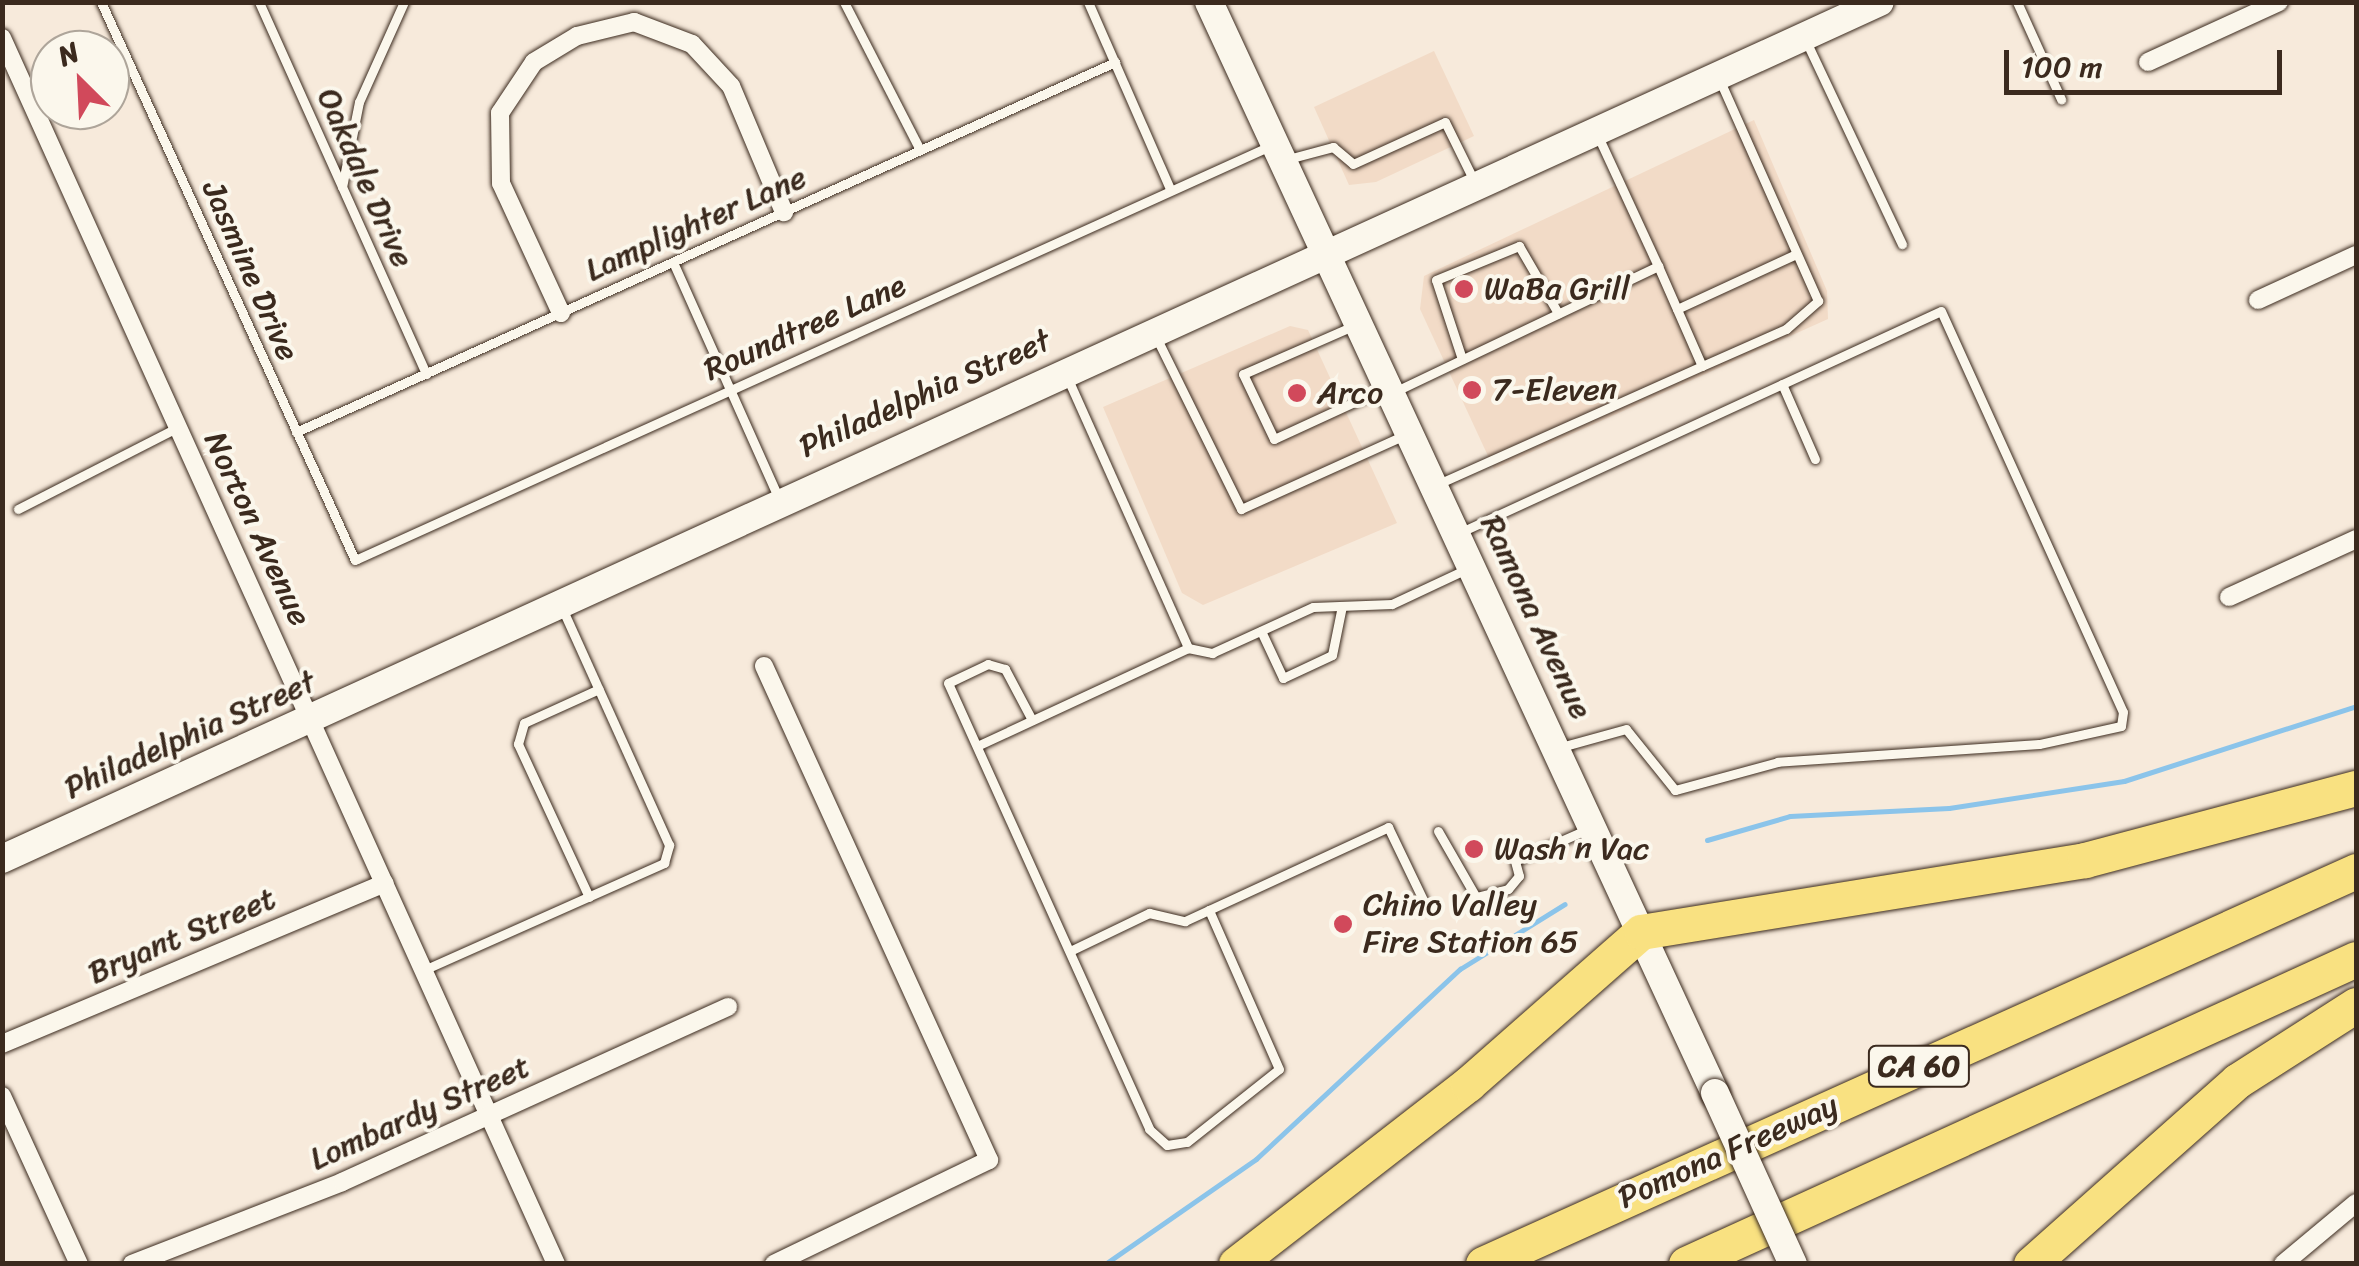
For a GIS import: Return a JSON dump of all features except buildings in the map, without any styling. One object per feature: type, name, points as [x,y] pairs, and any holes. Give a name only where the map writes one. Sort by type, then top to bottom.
[{"type":"highway","points":[[1236,1264],[1468,1084],[1640,932],[2086,860],[2356,788]]},
{"type":"highway","name":"Pomona Freeway","points":[[1483,1264],[2356,871]]},
{"type":"highway","name":"CA 60","points":[[1686,1264],[2356,959]]},
{"type":"highway","points":[[2031,1264],[2237,1081],[2356,1005]]},
{"type":"main road","name":"Ramona Avenue","points":[[1209,2],[1559,748],[1793,1264]]},
{"type":"main road","name":"Philadelphia Street","points":[[2,859],[560,604],[779,499],[1880,2]]},
{"type":"street","points":[[2148,62],[2279,2]]},
{"type":"street","points":[[561,312],[501,183],[500,113],[534,62],[577,36],[634,22],[692,44],[731,86],[784,212]]},
{"type":"street","name":"Norton Avenue","points":[[2,38],[426,968],[556,1264]]},
{"type":"street","points":[[2,94],[22,86]]},
{"type":"street","points":[[2258,300],[2356,255]]},
{"type":"street","points":[[2229,597],[2356,539]]},
{"type":"street","points":[[764,666],[989,1160],[774,1264]]},
{"type":"street","name":"Bryant Street","points":[[2,1044],[385,883]]},
{"type":"street","name":"Lombardy Street","points":[[132,1264],[490,1114],[728,1007]]},
{"type":"street","points":[[2,1096],[79,1264]]},
{"type":"street","points":[[2282,1264],[2356,1204]]},
{"type":"lane","name":"Jasmine Drive","points":[[101,2],[354,560]]},
{"type":"lane","name":"Oakdale Drive","points":[[258,2],[426,374]]},
{"type":"lane","points":[[342,187],[360,102],[404,2]]},
{"type":"lane","points":[[844,2],[920,150]]},
{"type":"lane","points":[[1088,2],[1170,189]]},
{"type":"lane","points":[[2017,2],[2060,100]]},
{"type":"lane","points":[[1804,37],[1902,244]]},
{"type":"lane","name":"Lamplighter Lane","points":[[296,432],[1115,62]]},
{"type":"lane","points":[[1436,485],[1813,313],[1818,301],[1718,76]]},
{"type":"lane","name":"Roundtree Lane","points":[[354,560],[1170,189],[1281,151],[1333,147],[1353,164],[1445,122],[1476,185]]},
{"type":"lane","points":[[1596,132],[1702,366]]},
{"type":"lane","points":[[1462,359],[1436,280],[1519,246],[1558,313]]},
{"type":"lane","points":[[1677,308],[1796,254]]},
{"type":"lane","points":[[673,262],[779,499]]},
{"type":"lane","points":[[1360,323],[1243,374],[1274,439],[1462,359],[1658,266]]},
{"type":"lane","points":[[1459,533],[1941,311],[2123,712],[2121,726],[2039,744],[1778,762],[1675,790],[1626,729],[1559,748]]},
{"type":"lane","points":[[1152,330],[1241,510],[1410,432]]},
{"type":"lane","points":[[1064,370],[1188,648]]},
{"type":"lane","points":[[1782,384],[1815,458]]},
{"type":"lane","points":[[18,509],[178,428]]},
{"type":"lane","points":[[976,746],[1188,648],[1212,653],[1313,608],[1392,604],[1474,566]]},
{"type":"lane","points":[[426,968],[664,863],[668,845],[560,604]]},
{"type":"lane","points":[[1261,631],[1283,678],[1332,655],[1342,606]]},
{"type":"lane","points":[[1032,720],[1005,669],[988,664],[948,683],[1150,1129],[1167,1145],[1186,1142],[1280,1069],[1209,910]]},
{"type":"lane","points":[[588,897],[518,744],[524,722],[599,689]]},
{"type":"lane","points":[[1438,831],[1463,882],[1490,896],[1519,876],[1515,860],[1594,827]]},
{"type":"lane","points":[[1070,951],[1149,913],[1186,921],[1388,828],[1427,908]]},
{"type":"shaded area","points":[[1434,51],[1474,136],[1376,182],[1349,185],[1314,107]]},
{"type":"shaded area","points":[[1754,120],[1827,291],[1828,319],[1494,469],[1420,309],[1424,276]]},
{"type":"shaded area","points":[[1290,326],[1308,330],[1397,523],[1203,605],[1182,593],[1103,407]]},
{"type":"waterway","points":[[1707,840],[1790,816],[1949,808],[2124,781],[2356,706]]},
{"type":"waterway","points":[[1105,1264],[1256,1159],[1460,969],[1565,904]]},
{"type":"place","name":"WaBa Grill","points":[[1464,289]]},
{"type":"place","name":"7-Eleven","points":[[1472,390]]},
{"type":"place","name":"Arco","points":[[1297,393]]},
{"type":"place","name":"Wash n Vac","points":[[1474,849]]},
{"type":"place","name":"Chino Valley Fire Station 65","points":[[1343,924]]}]
